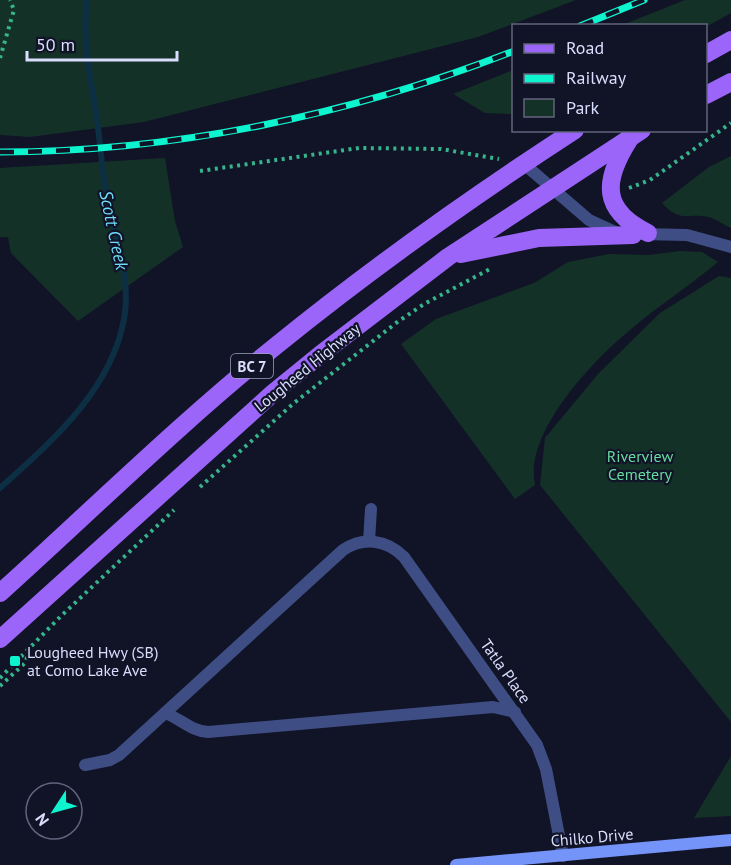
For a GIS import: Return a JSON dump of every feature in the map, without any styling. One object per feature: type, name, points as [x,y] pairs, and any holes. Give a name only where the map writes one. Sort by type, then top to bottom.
[{"type":"main road","points":[[707,53],[731,40]]},
{"type":"main road","points":[[707,94],[731,82]]},
{"type":"main road","name":"BC 7","points":[[0,593],[142,462],[276,346],[413,240],[572,132]]},
{"type":"main road","points":[[636,134],[613,168],[611,178],[613,200],[623,219],[640,234]]},
{"type":"main road","name":"Lougheed Highway","points":[[0,639],[273,393],[448,257],[636,134]]},
{"type":"main road","points":[[448,257],[539,238],[640,234]]},
{"type":"street","points":[[524,164],[596,225],[620,234],[700,237],[731,247]]},
{"type":"street","points":[[85,765],[116,757],[343,550],[358,542],[369,541],[372,508]]},
{"type":"street","name":"Tatla Place","points":[[369,541],[394,548],[404,557],[515,712],[542,756],[563,856]]},
{"type":"street","points":[[165,713],[182,720],[191,729],[208,732],[493,707],[515,712]]},
{"type":"street","name":"Chilko Drive","points":[[456,865],[731,840]]},
{"type":"path","points":[[0,58],[14,10],[10,0]]},
{"type":"path","points":[[621,189],[638,186],[650,180],[731,123]]},
{"type":"path","points":[[200,171],[359,148],[441,149],[524,164]]},
{"type":"path","points":[[197,490],[294,403],[396,323],[424,304],[496,267]]},
{"type":"path","points":[[0,678],[61,616],[179,506]]},
{"type":"path","points":[[0,686],[26,662],[28,651]]},
{"type":"green space","points":[[0,0],[576,0],[478,37],[144,122],[30,137],[0,135]]},
{"type":"green space","points":[[685,0],[731,0],[731,13],[707,26],[707,24],[625,24]]},
{"type":"green space","points":[[512,70],[512,114],[485,113],[453,94]]},
{"type":"green space","points":[[731,156],[731,228],[709,217],[679,215],[662,203],[709,167]]},
{"type":"green space","points":[[165,158],[175,221],[183,247],[78,321],[11,253],[8,237],[0,237],[0,168]]},
{"type":"green space","points":[[680,251],[702,252],[718,262],[634,326],[577,383],[549,424],[539,445],[534,465],[535,485],[515,499],[401,344],[436,319],[534,283],[568,262],[609,254],[649,255]]},
{"type":"green space","name":"Riverview Cemetery","points":[[719,276],[731,278],[731,722],[540,485],[545,438],[598,374],[660,313]]},
{"type":"green space","points":[[731,756],[731,816],[694,818]]},
{"type":"waterway","name":"Scott Creek","points":[[0,488],[58,433],[92,392],[117,345],[124,319],[126,303],[124,270],[104,180],[87,57],[85,28],[87,0]]},
{"type":"railway","points":[[585,24],[644,0]]},
{"type":"railway","points":[[0,152],[131,145],[196,137],[261,125],[389,94],[512,52]]},
{"type":"place","name":"Lougheed Hwy (SB) at Como Lake Ave","points":[[15,661]]}]
